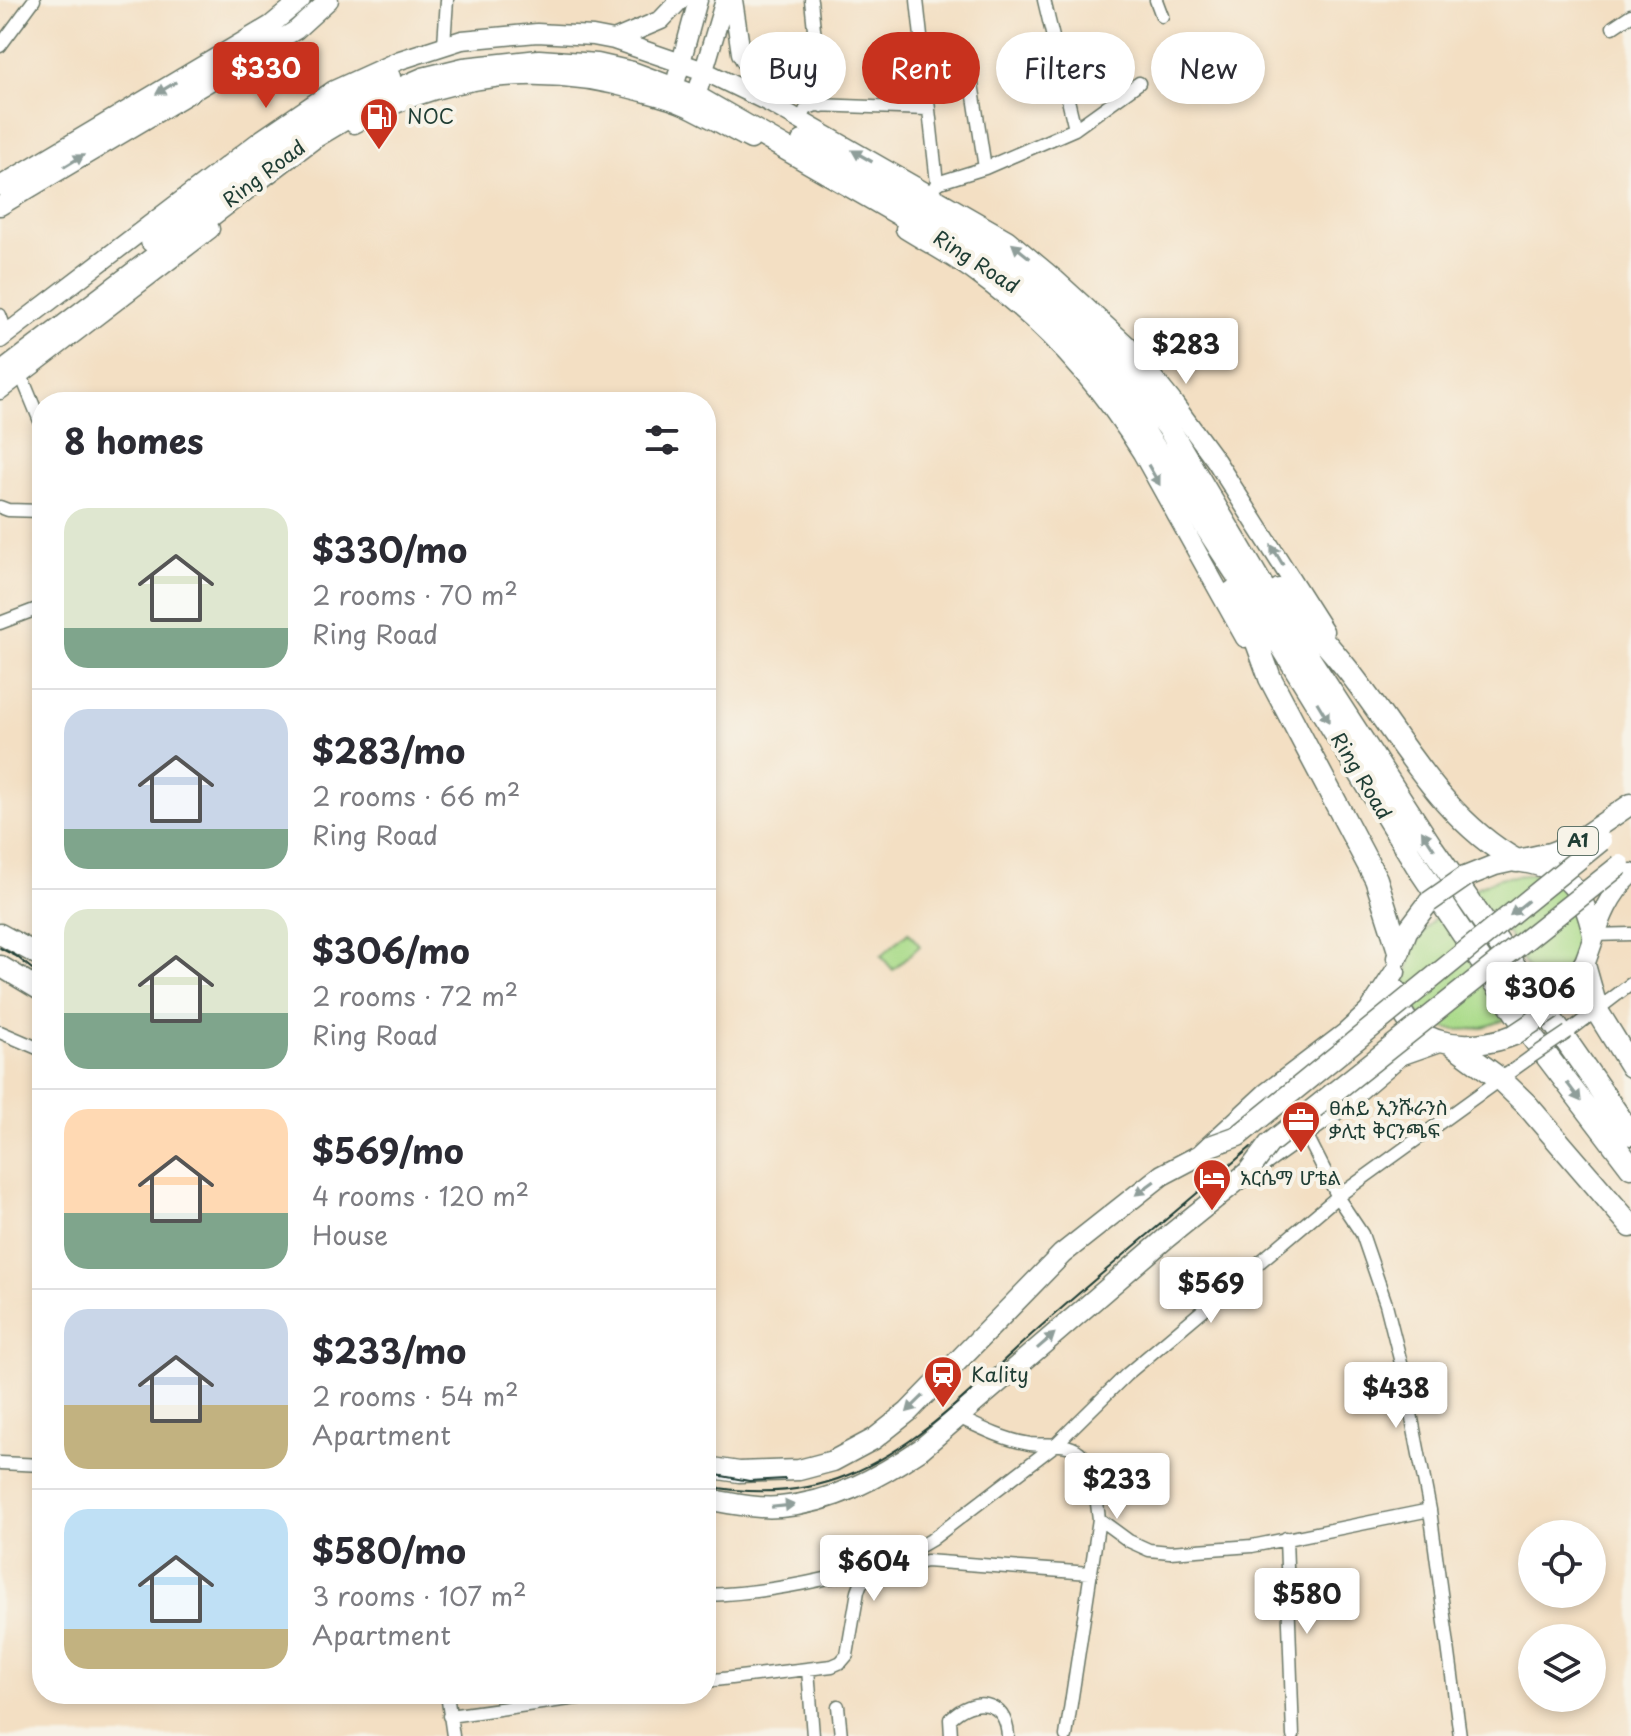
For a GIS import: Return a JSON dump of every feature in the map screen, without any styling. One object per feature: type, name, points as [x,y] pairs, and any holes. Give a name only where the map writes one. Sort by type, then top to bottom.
[{"type":"highway","name":"Ring Road","points":[[0,357],[305,123],[350,95],[390,77],[461,55],[539,47],[600,51],[636,59],[700,84],[988,247],[1047,290],[1106,348],[1148,399],[1264,589],[1433,849],[1631,1134]]},
{"type":"highway","name":"Ring Road","points":[[10,375],[314,137],[356,110],[406,85],[464,69],[539,61],[677,76]]},
{"type":"highway","name":"Ring Road","points":[[700,84],[981,261],[1035,302],[1114,387],[1311,692],[1416,864],[1538,1046],[1631,1167]]},
{"type":"highway","points":[[1176,480],[1184,504],[1247,619],[1270,678],[1376,879],[1397,961]]},
{"type":"highway","points":[[1221,517],[1347,669],[1399,743],[1458,815],[1491,847],[1517,861]]},
{"type":"highway","points":[[1584,965],[1597,1011],[1631,1066]]},
{"type":"highway","points":[[1448,1044],[1500,1079],[1552,1133],[1631,1226]]},
{"type":"main road","name":"A1","points":[[1397,961],[1407,931],[1429,902],[1465,877],[1495,865],[1571,845],[1631,804]]},
{"type":"main road","points":[[1210,1146],[1238,1136],[1631,818]]},
{"type":"main road","name":"A1","points":[[1517,861],[1540,865],[1573,884],[1584,902],[1593,935]]},
{"type":"main road","points":[[716,1501],[748,1507],[780,1507],[824,1499],[867,1483],[891,1469],[958,1417],[1165,1239],[1400,1055],[1448,1044],[1493,1042],[1514,1035],[1553,1009],[1584,965],[1593,935],[1627,865]]},
{"type":"main road","points":[[1248,1172],[1269,1144],[1627,865]]},
{"type":"main road","points":[[0,934],[32,952]]},
{"type":"main road","points":[[1397,961],[1397,1001],[1406,1018],[1425,1035],[1448,1044]]},
{"type":"main road","points":[[716,1469],[739,1472],[799,1470],[833,1461],[874,1439],[908,1412],[1062,1254],[1162,1175],[1200,1155],[1266,1094],[1345,1034],[1369,1012],[1397,961]]},
{"type":"main road","points":[[0,966],[32,985]]},
{"type":"street","points":[[0,46],[34,0]]},
{"type":"street","points":[[0,186],[271,25],[301,0]]},
{"type":"street","points":[[0,206],[296,30],[329,0]]},
{"type":"street","points":[[444,44],[447,0]]},
{"type":"street","points":[[614,40],[661,20],[680,0]]},
{"type":"street","points":[[0,315],[4,336],[308,106],[362,76],[444,44],[482,37],[537,33],[614,40],[677,76],[698,0]]},
{"type":"street","points":[[725,0],[700,84],[740,95]]},
{"type":"street","points":[[733,0],[740,46]]},
{"type":"street","points":[[811,0],[822,106]]},
{"type":"street","points":[[917,0],[934,189]]},
{"type":"street","points":[[1044,0],[1075,129]]},
{"type":"street","points":[[1156,0],[1162,16]]},
{"type":"street","points":[[1613,27],[1631,15]]},
{"type":"street","points":[[0,390],[10,375],[322,144],[367,117],[416,97],[470,81],[518,75],[563,75],[605,81],[684,105],[792,163],[976,273],[1017,305],[1081,371],[1126,429],[1270,678]]},
{"type":"street","points":[[934,189],[1075,129],[1139,83]]},
{"type":"street","points":[[772,104],[934,189],[1007,239],[1127,345],[1216,461],[1347,669]]},
{"type":"street","points":[[975,104],[985,168]]},
{"type":"street","points":[[800,121],[806,109],[822,106],[927,109]]},
{"type":"street","points":[[10,375],[32,410]]},
{"type":"street","points":[[0,507],[32,511]]},
{"type":"street","points":[[0,623],[32,611]]},
{"type":"street","points":[[1593,935],[1631,934]]},
{"type":"street","points":[[716,1594],[813,1582],[912,1552],[1055,1445],[1126,1375],[1337,1197],[1631,984]]},
{"type":"street","points":[[0,1032],[32,1046]]},
{"type":"street","points":[[1305,1132],[1337,1197],[1362,1234],[1386,1304],[1430,1510],[1460,1736]]},
{"type":"street","points":[[958,1417],[1008,1438],[1031,1444],[1067,1446],[1083,1457],[1095,1488],[1099,1519],[1066,1736]]},
{"type":"street","points":[[0,1463],[32,1465]]},
{"type":"street","points":[[1099,1519],[1129,1541],[1149,1550],[1170,1552],[1224,1549],[1430,1510]]},
{"type":"street","points":[[1286,1538],[1293,1736]]},
{"type":"street","points":[[912,1552],[926,1561]]},
{"type":"street","points":[[716,1680],[832,1666],[841,1662],[847,1655],[861,1583],[871,1575],[926,1561],[1090,1573]]},
{"type":"street","points":[[808,1669],[813,1736]]},
{"type":"street","points":[[448,1704],[453,1736]]},
{"type":"street","points":[[449,1716],[535,1704]]},
{"type":"street","points":[[951,1736],[950,1719],[959,1710],[974,1704],[997,1708],[1004,1716],[1008,1736]]},
{"type":"street","points":[[838,1706],[841,1736]]},
{"type":"green space","points":[[1533,874],[1546,877],[1573,896],[1582,931],[1579,945],[1563,976],[1547,993],[1527,968],[1508,934],[1496,925],[1473,889],[1499,878]]},
{"type":"green space","points":[[1441,911],[1515,1015],[1482,1027],[1454,1029],[1431,1023],[1415,1010],[1408,990],[1409,966],[1419,940]]},
{"type":"green space","points":[[908,932],[920,946],[893,970],[881,956]]},
{"type":"tram line","points":[[0,948],[32,969]]},
{"type":"tram line","points":[[716,1487],[778,1491],[813,1486],[848,1475],[901,1447],[950,1410],[1065,1305],[1251,1147]]},
{"type":"tram line","points":[[716,1475],[749,1481],[785,1479]]},
{"type":"place","name":"NOC","points":[[379,151]]},
{"type":"place","name":"ፀሐይ ኢንሹራንስ ቃሊቲ ቅርንጫፍ","points":[[1301,1154]]},
{"type":"place","name":"አርሴማ ሆቴል","points":[[1212,1212]]},
{"type":"place","name":"Kality","points":[[943,1409]]}]
